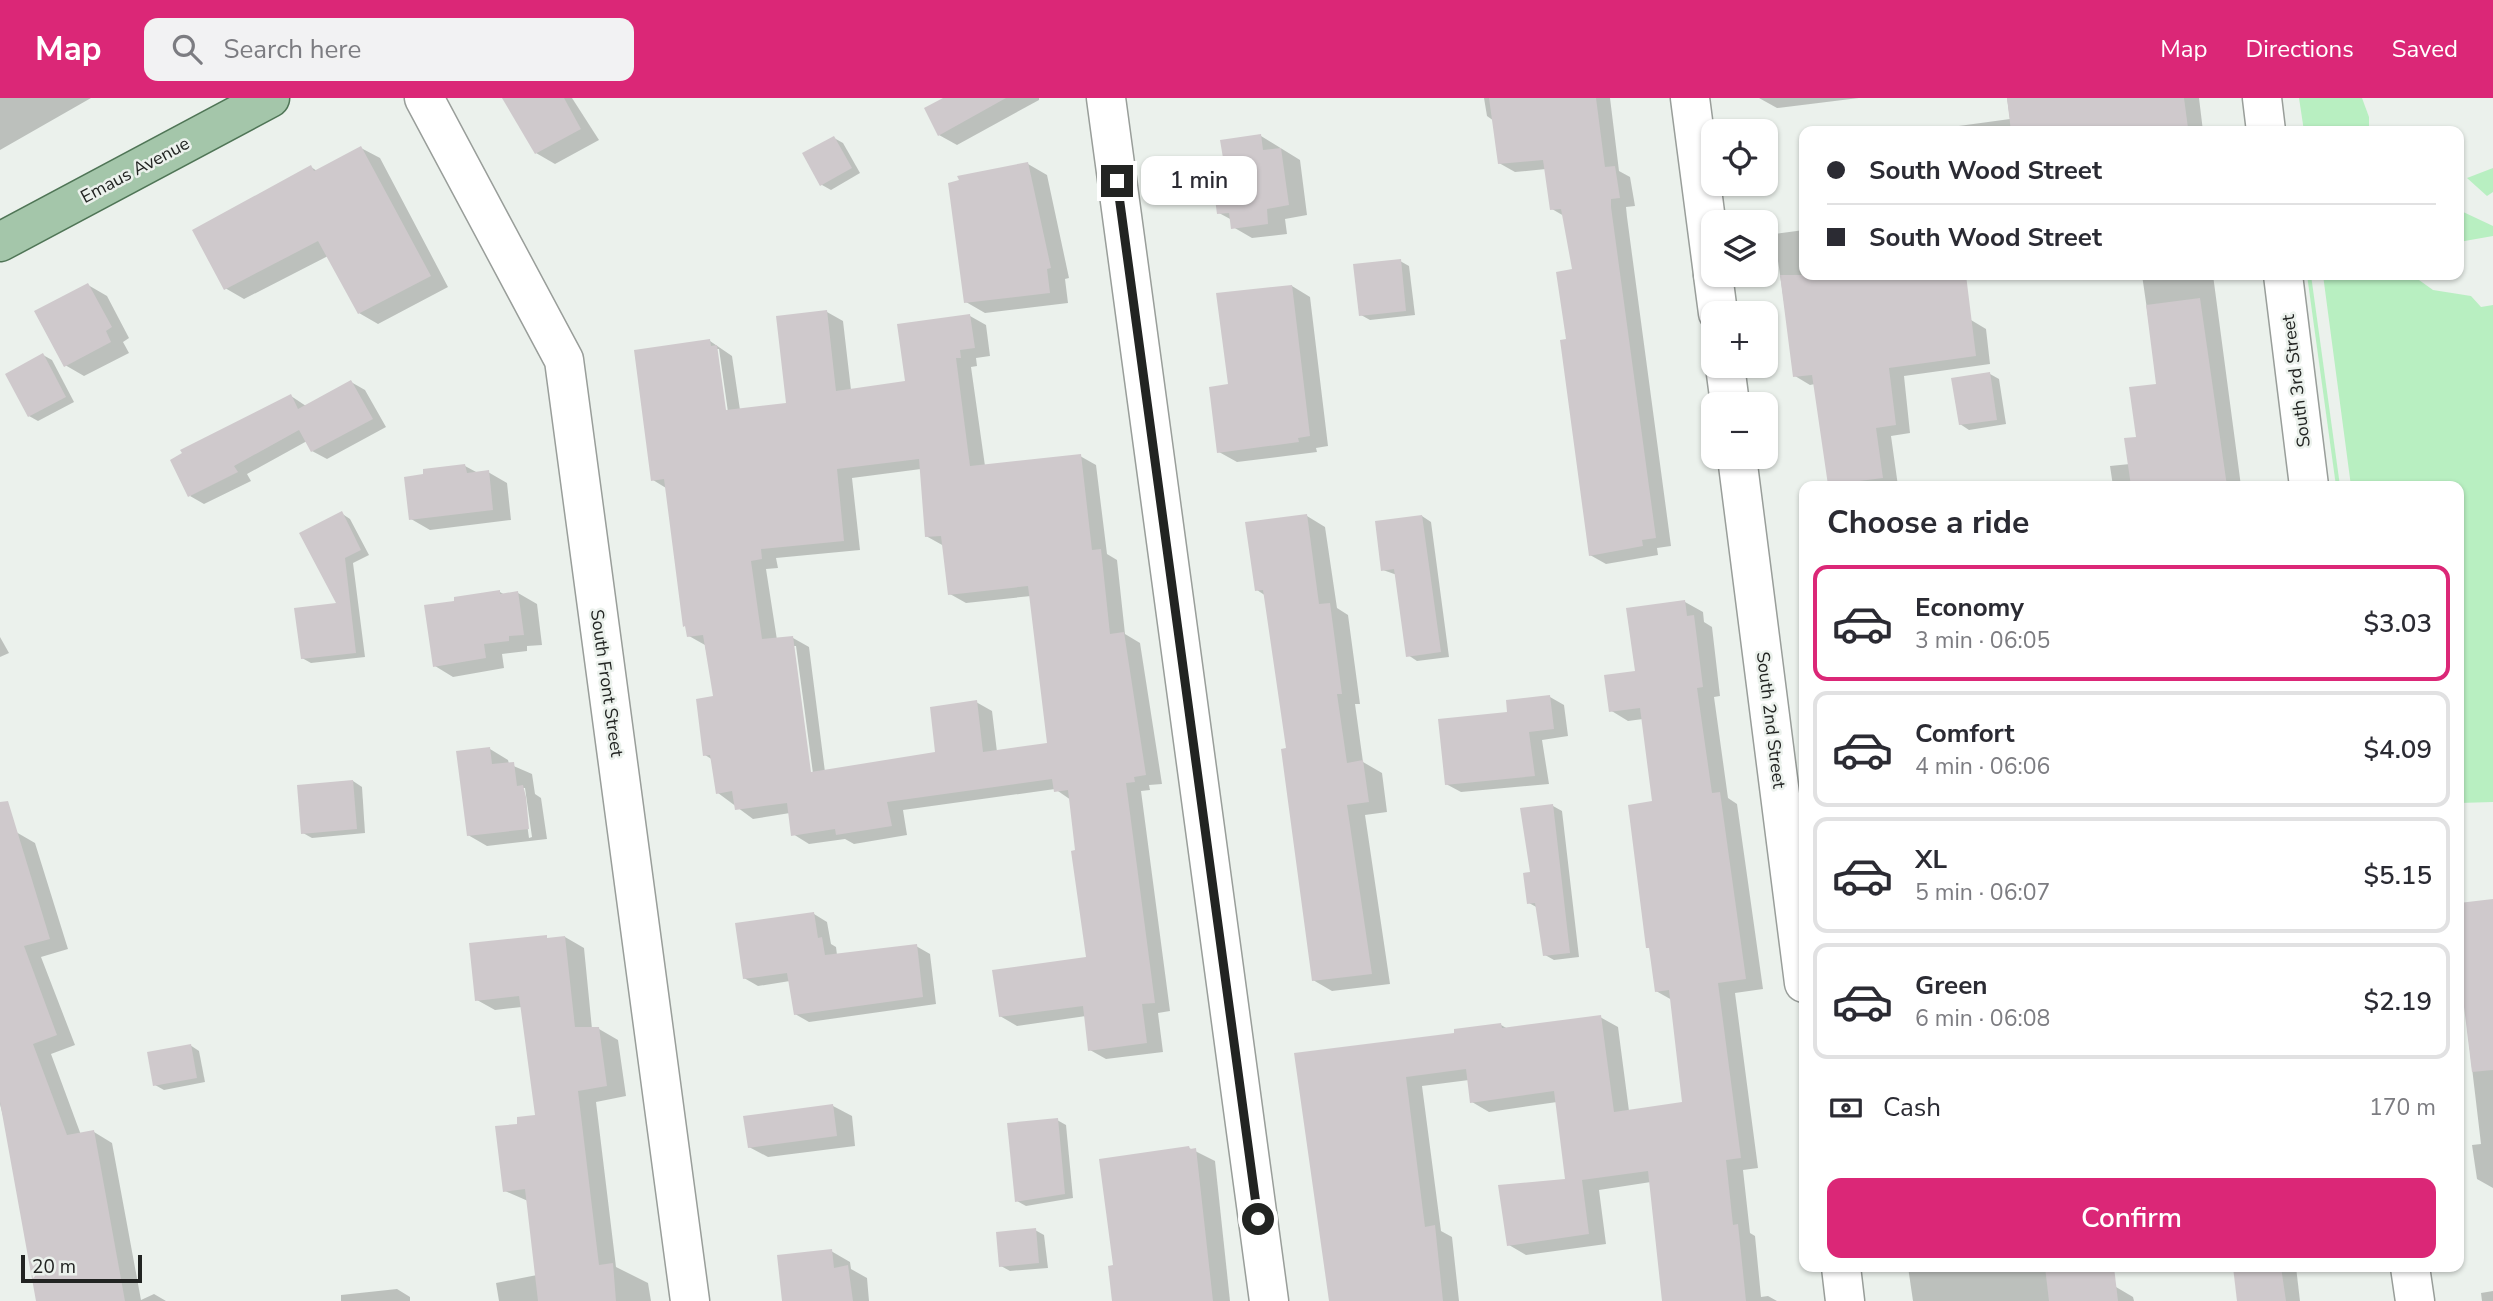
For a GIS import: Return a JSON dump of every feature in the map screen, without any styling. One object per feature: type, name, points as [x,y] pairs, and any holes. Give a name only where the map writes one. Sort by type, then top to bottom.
[{"type":"main road","name":"Emaus Avenue","points":[[0,242],[270,98]]},
{"type":"street","name":"South Front Street","points":[[424,98],[564,360],[690,1301]]},
{"type":"street","points":[[1106,98],[1269,1301]]},
{"type":"street","points":[[1690,98],[1705,210]]},
{"type":"street","points":[[2262,98],[2265,126]]},
{"type":"street","name":"South 3rd Street","points":[[2284,280],[2308,481]]},
{"type":"street","name":"South 2nd Street","points":[[1739,469],[1799,944]]},
{"type":"street","points":[[1842,1272],[1845,1301]]},
{"type":"street","points":[[2411,1272],[2415,1301]]},
{"type":"green space","points":[[2299,98],[2362,98],[2369,117],[2369,126],[2303,126]]},
{"type":"green space","points":[[2493,168],[2493,192],[2487,196],[2467,178]]},
{"type":"green space","points":[[2464,212],[2493,226],[2493,236],[2464,241]]},
{"type":"green space","points":[[2308,280],[2312,280],[2339,481],[2335,481]]},
{"type":"green space","points":[[2324,280],[2419,280],[2433,290],[2471,296],[2481,307],[2493,305],[2493,802],[2464,803],[2464,481],[2350,481]]},
{"type":"building","points":[[502,98],[564,98],[581,129],[535,154]]},
{"type":"building","points":[[943,98],[1006,98],[938,136],[924,108]]},
{"type":"building","points":[[1489,98],[1596,98],[1605,167],[1615,166],[1620,198],[1611,199],[1611,207],[1656,538],[1642,540],[1643,546],[1589,556],[1560,340],[1566,339],[1556,272],[1572,269],[1561,209],[1550,210],[1543,160],[1498,164]]},
{"type":"building","points":[[2007,98],[2184,98],[2188,126],[2010,126]]},
{"type":"building","points":[[1261,134],[1263,150],[1281,148],[1289,205],[1267,209],[1268,224],[1231,229],[1229,213],[1217,214],[1210,160],[1223,158],[1220,140]]},
{"type":"building","points":[[834,136],[852,168],[820,186],[802,153]]},
{"type":"building","points":[[361,146],[431,276],[358,314],[318,241],[224,290],[192,230],[311,165],[314,171]]},
{"type":"building","points":[[1028,162],[1051,268],[1047,269],[1050,293],[964,303],[948,183],[959,180],[957,176]]},
{"type":"building","points":[[1401,259],[1406,311],[1359,316],[1353,264]]},
{"type":"building","points":[[1780,275],[1799,275],[1799,280],[1967,280],[1976,356],[1889,368],[1896,425],[1876,428],[1883,478],[1827,481],[1812,375],[1793,377]]},
{"type":"building","points":[[88,283],[112,327],[106,331],[111,342],[64,367],[34,311]]},
{"type":"building","points":[[1292,285],[1310,436],[1298,438],[1299,442],[1217,453],[1209,387],[1228,384],[1216,293]]},
{"type":"building","points":[[2200,298],[2226,481],[2130,481],[2124,438],[2136,437],[2129,387],[2156,384],[2146,305]]},
{"type":"building","points":[[827,310],[836,391],[905,381],[897,324],[970,314],[975,348],[960,350],[961,358],[956,358],[970,466],[1081,454],[1092,550],[1101,549],[1110,634],[1124,632],[1146,775],[1134,777],[1135,782],[1126,783],[1155,1003],[1142,1004],[1147,1043],[1088,1051],[1083,1006],[999,1017],[992,970],[1086,957],[1071,851],[1075,850],[1068,790],[1054,792],[1052,779],[887,802],[892,826],[836,835],[835,829],[791,836],[787,803],[735,810],[732,791],[716,794],[710,755],[703,756],[696,699],[713,696],[703,635],[687,637],[685,626],[683,627],[664,479],[651,481],[634,350],[710,339],[711,346],[717,345],[726,410],[786,403],[776,316]],"holes":[[[919,459],[925,537],[941,536],[948,595],[1028,586],[1047,743],[983,752],[977,700],[930,707],[935,752],[811,772],[793,636],[762,639],[751,561],[762,559],[761,549],[844,541],[837,469]]]},
{"type":"building","points":[[43,353],[66,397],[28,417],[5,374]]},
{"type":"building","points":[[1990,372],[1997,420],[1959,425],[1951,378]]},
{"type":"building","points":[[351,380],[373,419],[311,452],[299,430],[234,466],[238,472],[188,497],[170,460],[182,453],[180,450],[291,394],[298,409]]},
{"type":"building","points":[[465,464],[467,473],[489,470],[493,510],[409,520],[404,477],[423,474],[423,469]]},
{"type":"building","points":[[342,511],[361,550],[345,558],[356,653],[301,659],[294,608],[336,603],[299,533]]},
{"type":"building","points":[[1307,514],[1319,604],[1330,603],[1342,694],[1337,694],[1347,763],[1363,760],[1369,802],[1347,805],[1372,974],[1312,981],[1281,749],[1286,748],[1263,590],[1255,591],[1245,522]]},
{"type":"building","points":[[1422,515],[1441,652],[1406,657],[1394,569],[1381,571],[1375,521]]},
{"type":"building","points":[[500,590],[500,594],[518,591],[524,635],[509,636],[509,641],[484,644],[486,658],[433,667],[424,605]]},
{"type":"building","points":[[1685,600],[1687,616],[1694,615],[1703,687],[1697,688],[1712,793],[1720,792],[1746,979],[1718,983],[1741,1158],[1726,1160],[1733,1225],[1738,1224],[1746,1301],[1662,1301],[1648,1171],[1582,1180],[1589,1234],[1507,1246],[1498,1185],[1565,1179],[1554,1091],[1470,1103],[1466,1069],[1406,1077],[1425,1227],[1435,1225],[1443,1301],[1329,1301],[1294,1053],[1454,1033],[1454,1029],[1501,1023],[1502,1028],[1601,1015],[1614,1112],[1682,1102],[1669,990],[1655,992],[1649,948],[1646,948],[1628,805],[1652,801],[1640,708],[1609,712],[1604,675],[1635,671],[1626,608]]},
{"type":"building","points":[[1550,695],[1554,729],[1529,732],[1535,776],[1445,785],[1438,719],[1507,712],[1506,700]]},
{"type":"building","points":[[490,747],[492,764],[514,762],[517,786],[523,785],[526,797],[529,829],[467,836],[456,751]]},
{"type":"building","points":[[353,780],[357,829],[301,834],[297,785]]},
{"type":"building","points":[[8,801],[50,939],[24,946],[57,1035],[33,1044],[67,1135],[94,1130],[125,1301],[36,1301],[0,1102],[0,802]]},
{"type":"building","points":[[1553,804],[1570,953],[1543,956],[1535,903],[1527,904],[1523,873],[1530,872],[1520,808]]},
{"type":"building","points":[[2493,899],[2493,1070],[2472,1072],[2464,1007],[2464,902]]},
{"type":"building","points":[[814,912],[818,938],[822,937],[825,955],[917,944],[923,997],[794,1015],[787,973],[743,979],[735,923]]},
{"type":"building","points":[[547,935],[547,938],[565,936],[575,1027],[599,1027],[607,1086],[578,1091],[599,1265],[613,1263],[616,1301],[538,1301],[525,1189],[503,1192],[495,1126],[517,1124],[517,1117],[535,1115],[519,996],[475,1001],[469,943]]},
{"type":"building","points":[[191,1044],[197,1078],[153,1086],[147,1052]]},
{"type":"building","points":[[833,1104],[837,1136],[748,1148],[743,1116]]},
{"type":"building","points":[[1058,1118],[1065,1194],[1015,1202],[1007,1123]]},
{"type":"building","points":[[1189,1146],[1190,1149],[1196,1148],[1213,1301],[1112,1301],[1108,1266],[1113,1265],[1099,1159]]},
{"type":"building","points":[[1036,1228],[1039,1263],[999,1267],[996,1232]]},
{"type":"building","points":[[832,1249],[834,1268],[848,1265],[853,1301],[782,1301],[777,1255]]},
{"type":"building","points":[[2046,1272],[2115,1272],[2118,1301],[2049,1301]]},
{"type":"building","points":[[2234,1272],[2282,1272],[2286,1301],[2237,1301]]},
{"type":"route","points":[[1117,181],[1258,1219]]}]
